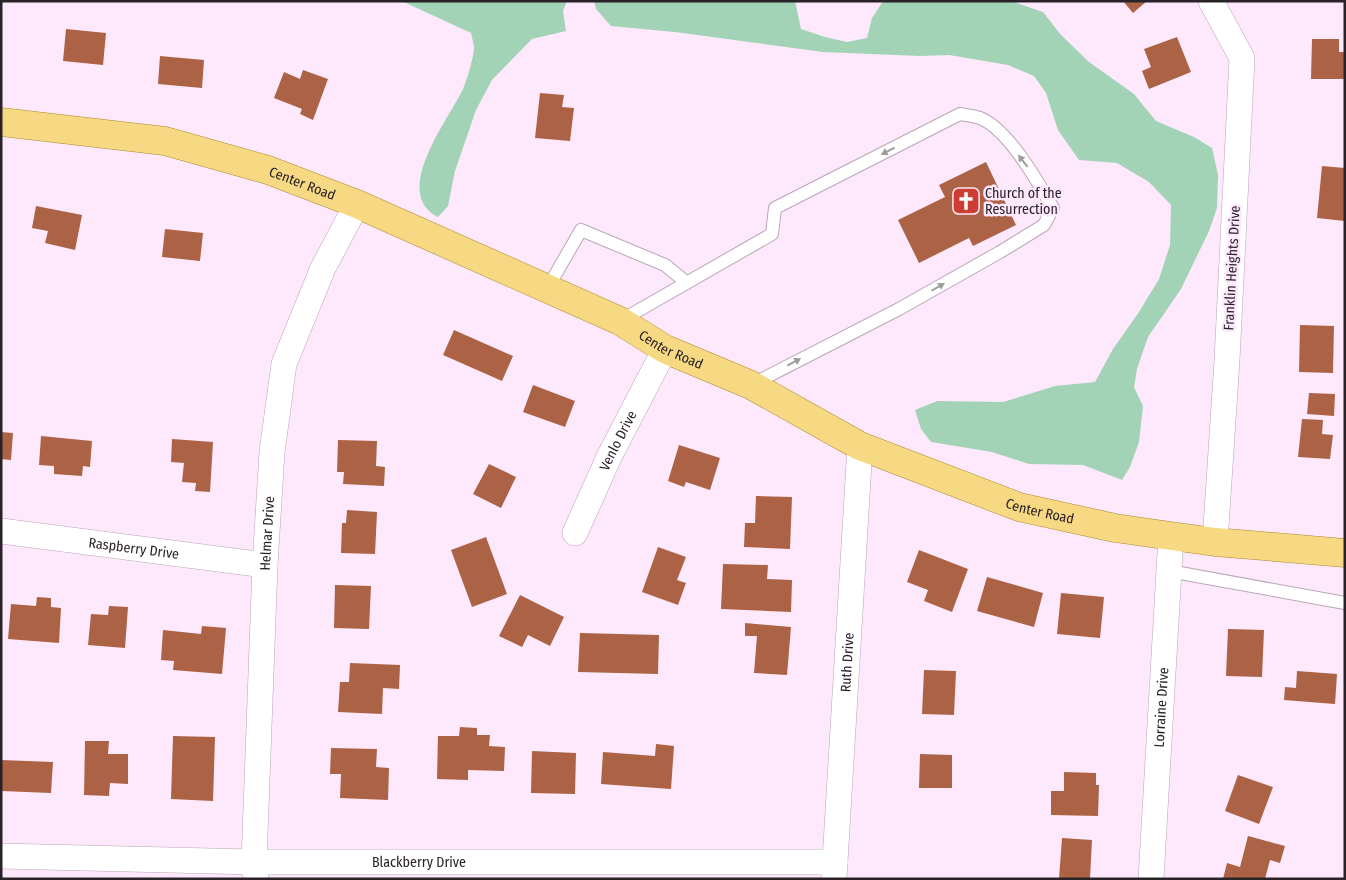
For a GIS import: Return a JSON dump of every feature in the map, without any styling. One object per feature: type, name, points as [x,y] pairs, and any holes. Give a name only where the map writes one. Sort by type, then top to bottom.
[{"type":"main road","name":"Center Road","points":[[1,122],[165,141],[268,170],[357,204],[620,321],[664,349],[751,385],[860,446],[1019,507],[1115,528],[1171,536],[1215,542],[1345,553]]},
{"type":"street","name":"Franklin Heights Drive","points":[[1211,1],[1242,58],[1227,360],[1215,542]]},
{"type":"street","name":"Helmar Drive","points":[[255,870],[265,566],[272,452],[284,364],[323,268],[357,204]]},
{"type":"street","name":"Venlo Drive","points":[[575,533],[609,457],[664,349]]},
{"type":"street","name":"Ruth Drive","points":[[834,870],[860,446]]},
{"type":"street","name":"Raspberry Drive","points":[[1,531],[265,566]]},
{"type":"street","name":"Lorraine Drive","points":[[1150,879],[1171,536]]},
{"type":"street","name":"Blackberry Drive","points":[[1,856],[255,870],[834,870]]},
{"type":"lane","points":[[620,321],[772,234],[775,208],[960,114],[980,118],[1001,132],[1033,174],[1053,208],[1044,225],[899,309],[751,385]]},
{"type":"lane","points":[[547,289],[580,230],[665,265],[687,283]]},
{"type":"lane","points":[[1169,571],[1345,603]]},
{"type":"green space","points":[[399,1],[567,1],[563,11],[566,31],[532,39],[492,80],[476,110],[455,171],[448,206],[438,217],[425,206],[420,191],[421,174],[436,136],[465,85],[474,49],[473,43],[471,33]]},
{"type":"green space","points":[[594,1],[795,1],[801,29],[847,42],[867,38],[872,18],[883,1],[1011,1],[1043,12],[1061,35],[1089,62],[1134,94],[1156,121],[1194,137],[1212,148],[1218,175],[1217,208],[1209,231],[1181,289],[1148,337],[1137,369],[1134,387],[1143,406],[1139,442],[1130,467],[1122,480],[1083,465],[1029,464],[992,452],[931,442],[921,429],[915,410],[937,401],[1003,402],[1055,386],[1095,382],[1113,349],[1159,279],[1170,245],[1171,205],[1149,182],[1117,163],[1079,160],[1058,130],[1046,93],[1034,76],[1008,65],[949,55],[920,56],[823,52],[675,32],[611,26],[596,9]]},
{"type":"building","points":[[1123,1],[1147,1],[1133,13]]},
{"type":"building","points":[[66,29],[106,33],[103,65],[63,61]]},
{"type":"building","points":[[1177,37],[1191,72],[1149,89],[1142,71],[1151,67],[1144,49]]},
{"type":"building","points":[[1312,39],[1339,39],[1339,52],[1345,52],[1345,79],[1311,79]]},
{"type":"building","points":[[160,56],[204,60],[202,88],[158,84]]},
{"type":"building","points":[[303,70],[328,79],[313,120],[300,114],[302,109],[274,98],[284,72],[300,79]]},
{"type":"building","points":[[540,93],[564,95],[562,107],[574,108],[570,141],[535,138]]},
{"type":"building","points":[[986,162],[1016,225],[973,246],[969,238],[919,263],[898,220],[945,197],[939,185]]},
{"type":"building","points":[[1322,166],[1345,168],[1345,221],[1317,218]]},
{"type":"building","points":[[36,206],[82,215],[75,250],[45,243],[48,231],[32,228]]},
{"type":"building","points":[[165,229],[203,233],[200,261],[162,257]]},
{"type":"building","points":[[1300,325],[1334,326],[1333,373],[1299,372]]},
{"type":"building","points":[[454,330],[513,356],[502,381],[443,355]]},
{"type":"building","points":[[533,385],[575,401],[565,427],[523,412]]},
{"type":"building","points":[[1309,393],[1335,394],[1334,416],[1307,414]]},
{"type":"building","points":[[1302,419],[1323,420],[1322,434],[1333,435],[1330,459],[1298,457]]},
{"type":"building","points":[[1,432],[13,433],[11,460],[1,459]]},
{"type":"building","points":[[41,436],[92,441],[90,467],[83,466],[82,476],[54,474],[54,466],[39,465]]},
{"type":"building","points":[[172,439],[213,442],[210,492],[195,491],[196,483],[182,482],[184,463],[171,462]]},
{"type":"building","points":[[338,440],[377,441],[376,466],[385,467],[384,486],[343,484],[344,472],[337,472]]},
{"type":"building","points":[[679,445],[720,458],[710,490],[686,482],[684,487],[668,481]]},
{"type":"building","points":[[489,464],[516,477],[501,508],[473,494]]},
{"type":"building","points":[[756,496],[792,497],[790,549],[744,547],[745,523],[755,523]]},
{"type":"building","points":[[347,510],[377,512],[375,554],[341,553],[342,523],[346,523]]},
{"type":"building","points":[[486,537],[507,594],[472,607],[451,550]]},
{"type":"building","points":[[658,547],[686,557],[677,580],[686,583],[678,605],[642,592]]},
{"type":"building","points":[[919,550],[968,569],[952,612],[924,601],[928,590],[907,582]]},
{"type":"building","points":[[723,564],[768,565],[767,579],[792,580],[791,612],[721,609]]},
{"type":"building","points":[[987,577],[1043,593],[1034,627],[977,611]]},
{"type":"building","points":[[335,585],[371,586],[369,629],[334,628]]},
{"type":"building","points":[[1061,593],[1104,597],[1100,638],[1057,634]]},
{"type":"building","points":[[520,595],[564,617],[550,646],[528,635],[522,647],[499,636]]},
{"type":"building","points":[[37,597],[51,598],[51,607],[61,608],[59,643],[8,639],[11,604],[36,606]]},
{"type":"building","points":[[109,606],[128,607],[125,648],[88,645],[91,614],[108,615]]},
{"type":"building","points":[[745,623],[791,627],[787,675],[754,673],[757,636],[745,636]]},
{"type":"building","points":[[202,626],[226,628],[222,674],[173,670],[174,661],[161,660],[163,630],[201,634]]},
{"type":"building","points":[[1228,629],[1264,630],[1262,677],[1226,676]]},
{"type":"building","points":[[580,633],[659,635],[658,674],[578,672]]},
{"type":"building","points":[[350,663],[400,665],[399,689],[383,688],[382,714],[338,712],[340,682],[349,682]]},
{"type":"building","points":[[924,670],[956,671],[954,715],[922,714]]},
{"type":"building","points":[[1297,671],[1337,674],[1335,704],[1284,700],[1285,687],[1296,688]]},
{"type":"building","points":[[460,727],[477,728],[477,735],[490,735],[489,746],[505,747],[504,771],[468,770],[468,780],[437,779],[438,736],[459,736]]},
{"type":"building","points":[[173,736],[215,737],[213,801],[171,799]]},
{"type":"building","points":[[85,741],[109,741],[108,754],[128,754],[128,784],[110,783],[109,796],[84,795]]},
{"type":"building","points":[[656,744],[674,746],[671,789],[601,784],[603,752],[655,756]]},
{"type":"building","points":[[331,748],[377,749],[376,767],[389,768],[388,800],[340,798],[341,774],[330,774]]},
{"type":"building","points":[[532,751],[576,753],[575,794],[531,793]]},
{"type":"building","points":[[920,754],[952,755],[952,788],[919,788]]},
{"type":"building","points":[[1,760],[53,762],[51,793],[1,791]]},
{"type":"building","points":[[1064,772],[1096,773],[1096,785],[1099,785],[1098,816],[1051,815],[1051,791],[1064,791]]},
{"type":"building","points":[[1238,775],[1273,787],[1259,824],[1225,811]]},
{"type":"building","points":[[1248,836],[1285,846],[1280,863],[1270,860],[1265,879],[1223,879],[1227,863],[1240,867]]},
{"type":"building","points":[[1062,838],[1092,840],[1090,879],[1059,879]]},
{"type":"place","name":"Church of the Resurrection","points":[[966,201]]}]
